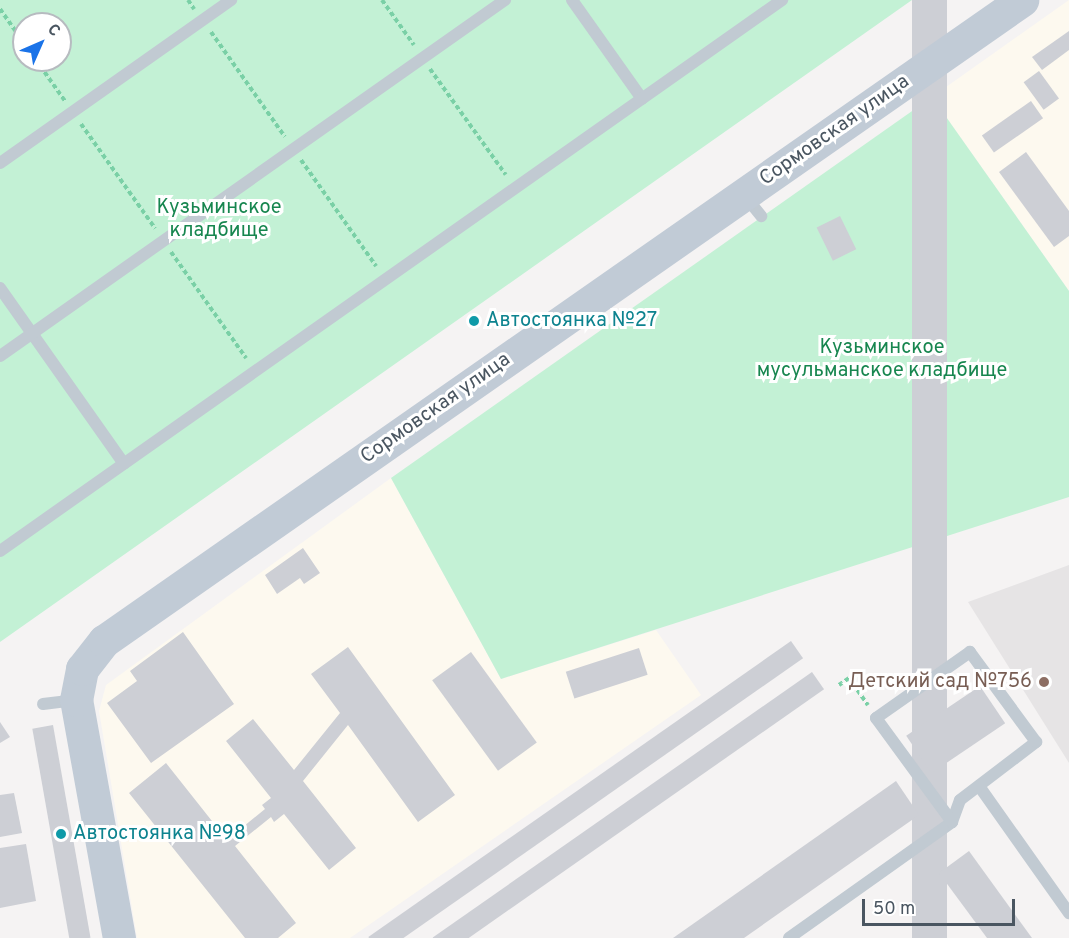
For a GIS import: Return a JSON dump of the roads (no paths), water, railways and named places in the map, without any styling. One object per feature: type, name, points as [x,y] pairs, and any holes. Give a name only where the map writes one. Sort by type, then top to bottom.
[{"type":"street","name":"Сормовская улица","points":[[119,938],[76,700],[82,669],[104,641],[752,205],[1022,0]]},
{"type":"lane","points":[[0,163],[231,0]]},
{"type":"lane","points":[[0,356],[505,0]]},
{"type":"lane","points":[[572,0],[642,99]]},
{"type":"lane","points":[[0,551],[782,0]]},
{"type":"lane","points":[[0,288],[124,464]]},
{"type":"lane","points":[[789,938],[952,822],[960,800],[1036,742],[970,652],[876,718],[952,822]]},
{"type":"lane","points":[[43,704],[76,700]]},
{"type":"lane","points":[[979,786],[1069,913]]},
{"type":"place","name":"Автостоянка №27","points":[[474,321]]},
{"type":"place","name":"Детский сад №756","points":[[1044,682]]},
{"type":"place","name":"Автостоянка №98","points":[[61,834]]},
{"type":"park label","name":"Кузьминское кладбище","points":[[219,220]]},
{"type":"park label","name":"Кузьминское мусульманское кладбище","points":[[882,360]]}]
